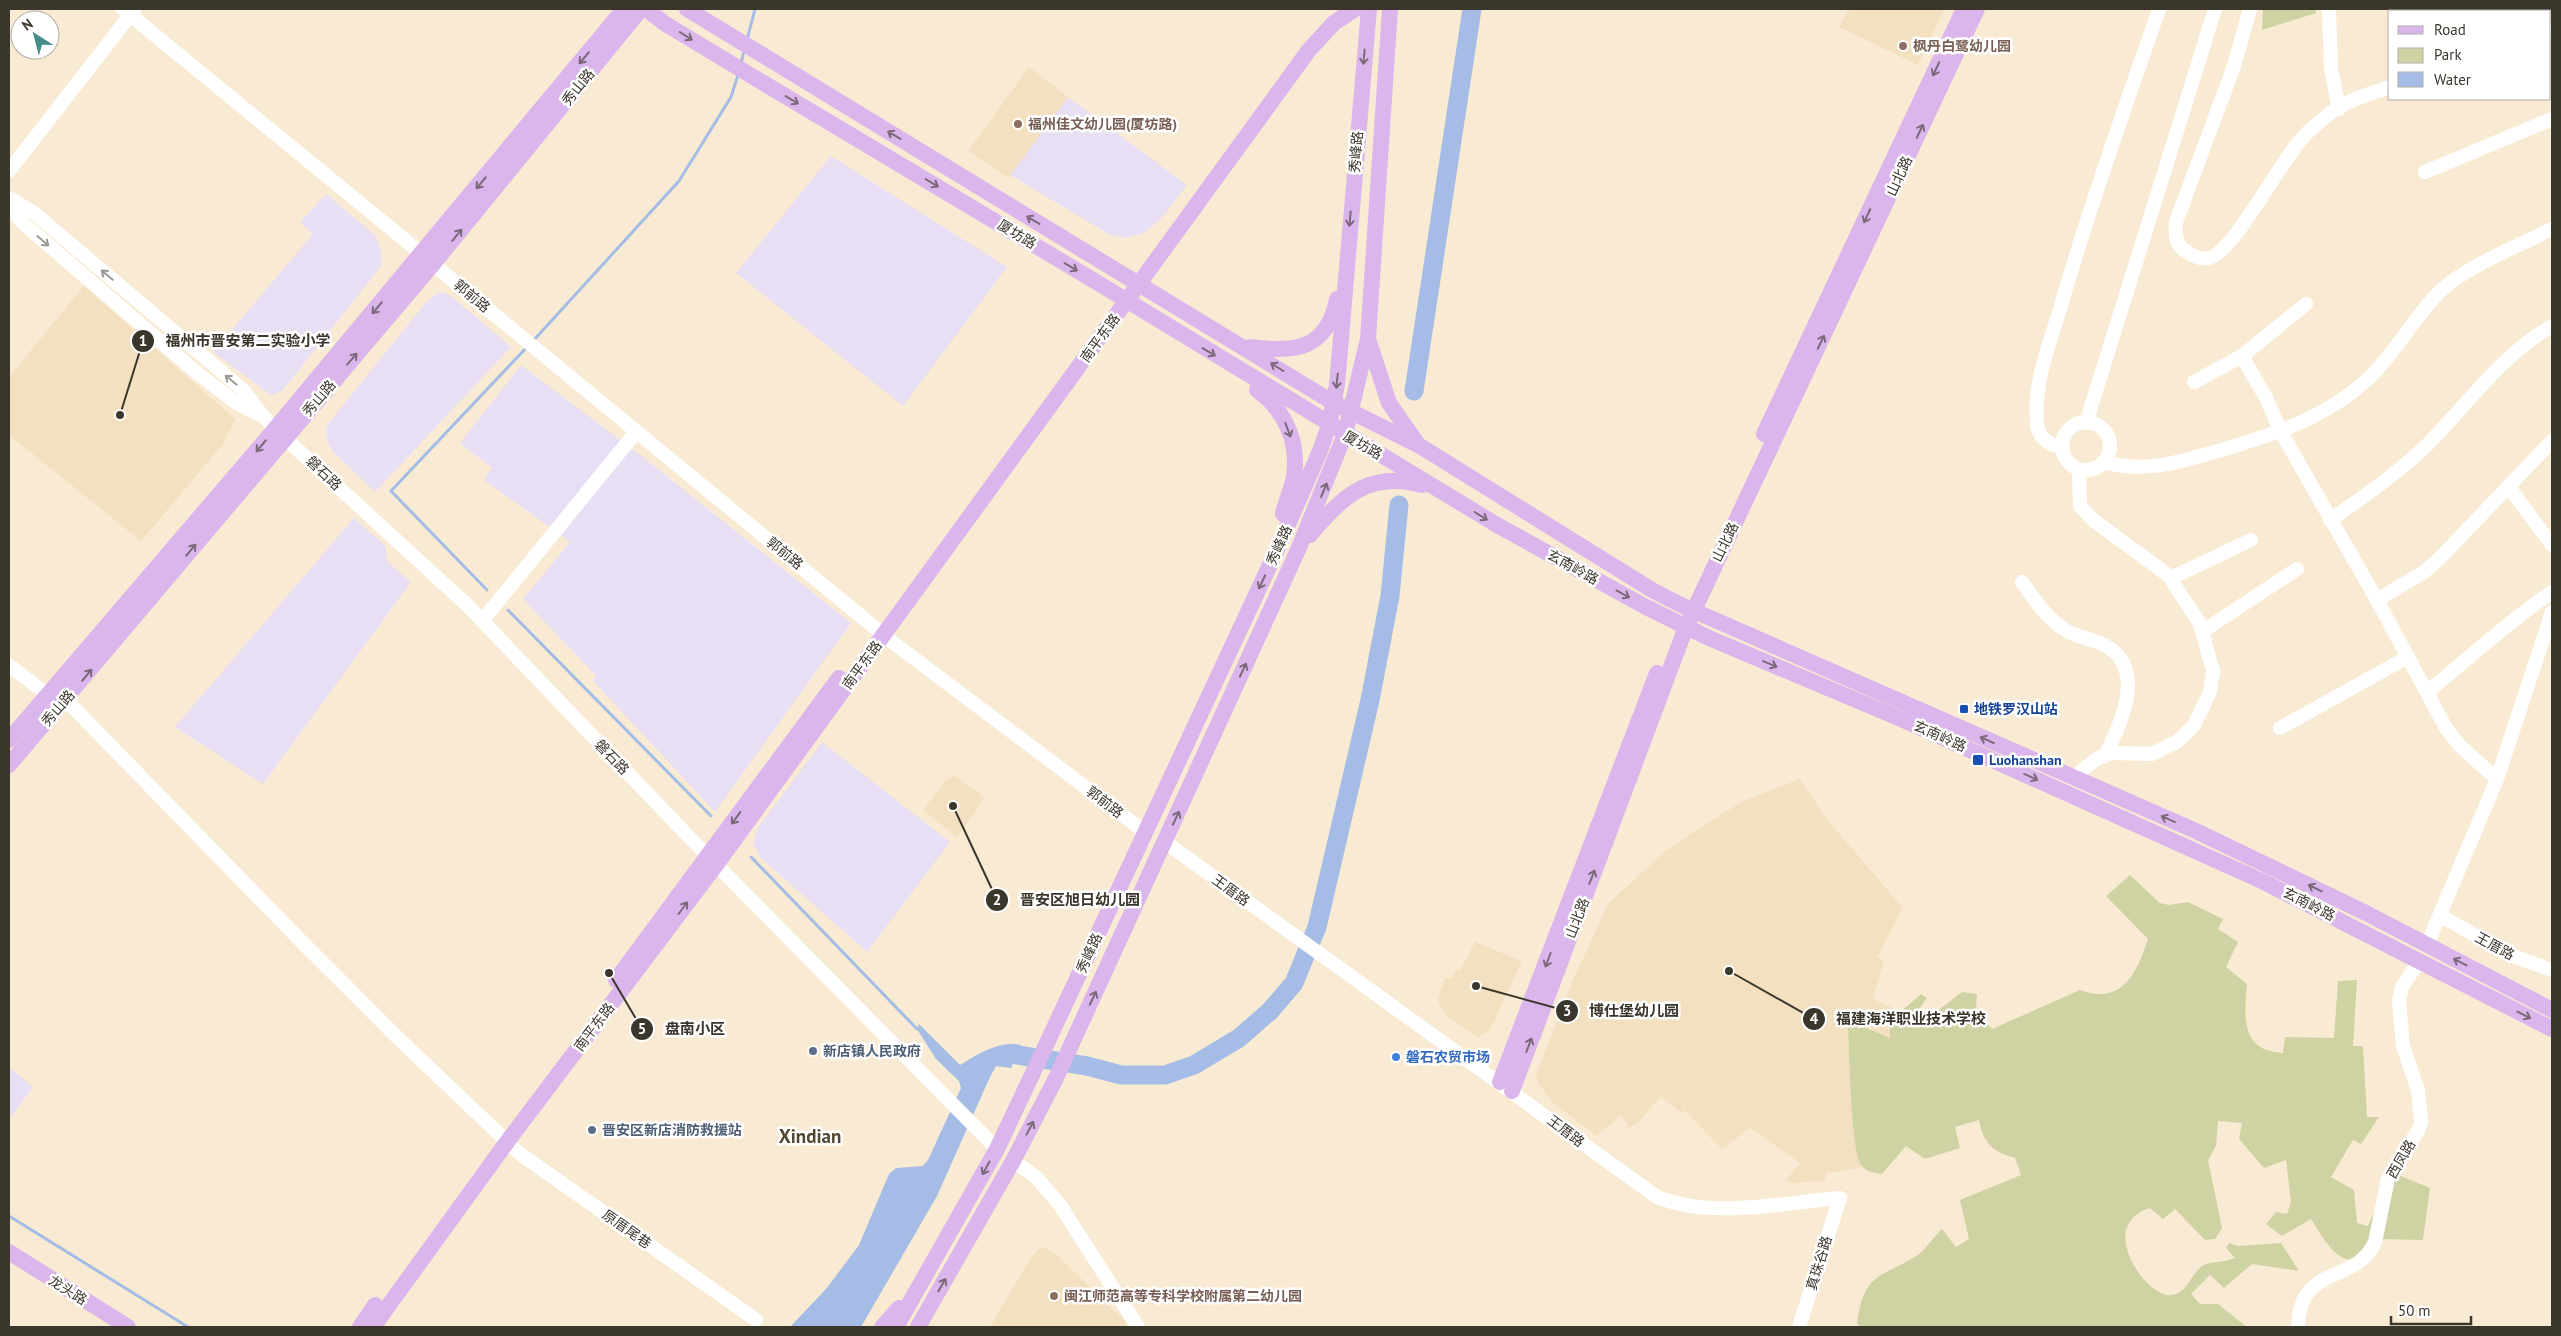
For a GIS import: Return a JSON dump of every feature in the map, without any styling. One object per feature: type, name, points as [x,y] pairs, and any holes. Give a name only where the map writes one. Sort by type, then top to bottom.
[{"type":"main road","name":"秀山路","points":[[9,740],[280,433],[428,259],[622,19],[641,9]]},
{"type":"main road","name":"厦坊路","points":[[646,9],[664,23],[744,72],[1329,425],[1389,459]]},
{"type":"main road","name":"厦坊路","points":[[687,9],[1136,283],[1244,346],[1334,403],[1351,412],[1397,427]]},
{"type":"main road","name":"南平东路","points":[[1136,283],[1310,36],[1341,9]]},
{"type":"main road","name":"南平东路","points":[[360,1327],[712,860],[1123,299],[1309,50],[1326,30],[1355,9]]},
{"type":"main road","name":"秀峰路","points":[[923,1279],[997,1149],[1276,552],[1329,425],[1334,403],[1369,9]]},
{"type":"main road","name":"秀峰路","points":[[921,1324],[1013,1161],[1056,1078],[1298,550],[1345,434],[1368,339],[1390,9]]},
{"type":"main road","name":"山北路","points":[[1506,1087],[1681,625],[1964,9]]},
{"type":"main road","name":"山北路","points":[[1688,609],[1977,9]]},
{"type":"main road","points":[[1244,346],[1285,350],[1294,349],[1316,339],[1329,324],[1334,314],[1346,266]]},
{"type":"main road","points":[[1368,339],[1397,427]]},
{"type":"main road","points":[[1235,367],[1252,386],[1276,406],[1291,437],[1294,476],[1276,552]]},
{"type":"main road","name":"玄南岭路","points":[[1397,427],[1420,446],[1641,584],[1688,609],[2196,831],[2366,913],[2552,1010]]},
{"type":"main road","name":"秀山路","points":[[9,765],[66,700],[280,433]]},
{"type":"main road","name":"玄南岭路","points":[[1389,459],[1496,526],[1681,625],[1901,719],[2188,847],[2297,898],[2552,1029]]},
{"type":"main road","points":[[1298,550],[1339,502],[1359,489],[1385,481],[1405,480],[1440,490]]},
{"type":"main road","name":"南平东路","points":[[373,1327],[504,1138]]},
{"type":"main road","name":"龙头路","points":[[9,1252],[128,1327]]},
{"type":"main road","name":"龙头路","points":[[9,1265],[107,1327]]},
{"type":"main road","points":[[882,1327],[923,1279]]},
{"type":"main road","points":[[896,1327],[923,1279]]},
{"type":"street","points":[[2062,448],[2046,441],[2040,433],[2037,425],[2037,386],[2073,261],[2159,9]]},
{"type":"street","points":[[2086,423],[2215,9]]},
{"type":"street","points":[[2250,9],[2234,66],[2176,222],[2175,235],[2181,248],[2197,258],[2210,258],[2224,247],[2245,222],[2288,154],[2307,133],[2345,103],[2388,88]]},
{"type":"street","points":[[2329,9],[2331,68],[2339,109]]},
{"type":"street","points":[[9,171],[129,11]]},
{"type":"street","name":"郭前路","points":[[129,11],[880,632],[1145,832]]},
{"type":"street","points":[[2425,172],[2552,118]]},
{"type":"street","name":"磐石路","points":[[9,198],[33,212],[243,390],[262,416],[482,621],[712,860],[953,1107],[997,1149]]},
{"type":"street","name":"磐石路","points":[[9,207],[24,224],[196,372],[235,402],[262,416]]},
{"type":"street","points":[[2103,462],[2122,467],[2165,466],[2281,432],[2311,418],[2358,388],[2382,365],[2427,307],[2451,283],[2552,229]]},
{"type":"street","points":[[2194,382],[2242,356],[2306,304]]},
{"type":"street","points":[[2330,520],[2412,458],[2528,342],[2552,326]]},
{"type":"street","points":[[2242,356],[2266,398],[2281,432],[2377,600],[2452,738],[2497,778]]},
{"type":"street","points":[[2086,423],[2094,424],[2103,429],[2108,436],[2110,447],[2108,457],[2094,469],[2079,469],[2066,460],[2062,448],[2066,434],[2072,427],[2086,423]]},
{"type":"street","points":[[482,621],[636,432]]},
{"type":"street","points":[[2377,600],[2433,565],[2552,440]]},
{"type":"street","points":[[2079,469],[2080,506],[2092,520],[2170,578],[2203,631],[2213,671],[2210,692],[2194,725],[2178,742],[2152,754],[2111,753],[2082,771]]},
{"type":"street","points":[[2508,486],[2552,545]]},
{"type":"street","points":[[2170,578],[2250,540]]},
{"type":"street","points":[[2203,631],[2297,569]]},
{"type":"street","points":[[2022,582],[2054,622],[2067,631],[2102,644],[2117,654],[2127,675],[2128,696],[2121,725],[2105,756]]},
{"type":"street","points":[[2427,692],[2472,657],[2511,620],[2552,592]]},
{"type":"street","points":[[2427,945],[2441,916],[2497,778],[2552,612]]},
{"type":"street","points":[[2280,728],[2408,657]]},
{"type":"street","points":[[9,665],[48,695],[66,700]]},
{"type":"street","name":"原厝尾巷","points":[[66,700],[392,1033],[519,1153],[756,1320]]},
{"type":"street","name":"王厝路","points":[[1165,842],[1657,1197],[1672,1203],[1691,1207],[1714,1208],[1840,1198]]},
{"type":"street","name":"王厝路","points":[[2441,916],[2510,955],[2552,970]]},
{"type":"street","name":"西凤路","points":[[2298,1327],[2300,1304],[2308,1291],[2361,1260],[2371,1251],[2375,1242],[2388,1180],[2420,1125],[2420,1101],[2402,1046],[2399,1001],[2402,987],[2419,961]]},
{"type":"street","points":[[1013,1161],[1036,1177],[1060,1205],[1138,1327]]},
{"type":"street","name":"真珠谷路","points":[[1798,1327],[1840,1198]]},
{"type":"shaded area","name":"枫丹白鹭幼儿园","points":[[1849,9],[1944,9],[1918,65],[1839,27]]},
{"type":"shaded area","name":"福州佳文幼儿园(厦坊路)","points":[[1029,67],[1068,97],[1008,178],[968,151]]},
{"type":"shaded area","points":[[1068,97],[1187,185],[1160,220],[1144,233],[1126,238],[1110,235],[1010,175]]},
{"type":"shaded area","points":[[831,156],[1007,267],[903,406],[736,273]]},
{"type":"shaded area","points":[[326,194],[376,236],[381,251],[382,265],[283,390],[272,396],[213,352],[313,234],[300,222]]},
{"type":"shaded area","points":[[84,286],[235,419],[223,444],[141,541],[9,435],[9,377]]},
{"type":"shaded area","points":[[442,292],[450,295],[511,347],[375,492],[332,451],[327,440],[326,429],[328,424],[427,301]]},
{"type":"shaded area","points":[[521,365],[644,458],[851,623],[715,812],[593,681],[596,676],[523,599],[570,542],[484,480],[492,468],[460,443]]},
{"type":"shaded area","points":[[354,518],[386,546],[386,560],[411,582],[263,784],[175,727]]},
{"type":"shaded area","points":[[822,742],[950,842],[867,952],[761,858],[753,844],[757,829]]},
{"type":"shaded area","points":[[955,776],[978,792],[984,799],[957,837],[923,810],[946,780]]},
{"type":"shaded area","points":[[1800,779],[1826,818],[1903,908],[1877,957],[1884,961],[1873,999],[1900,1011],[1890,1021],[1890,1038],[1857,1024],[1858,1160],[1862,1168],[1826,1173],[1825,1181],[1791,1183],[1786,1180],[1800,1163],[1750,1128],[1722,1149],[1684,1110],[1681,1113],[1661,1096],[1640,1120],[1629,1128],[1621,1115],[1597,1136],[1553,1103],[1538,1083],[1536,1075],[1572,982],[1608,904],[1663,853],[1692,833],[1743,801]]},
{"type":"shaded area","points":[[1475,942],[1522,961],[1490,1030],[1479,1037],[1450,1019],[1439,1005],[1438,998],[1445,978],[1452,979],[1456,969],[1460,971]]},
{"type":"shaded area","points":[[9,1067],[33,1087],[9,1120]]},
{"type":"shaded area","name":"闽江师范高等专科学校附属第二幼儿园","points":[[1045,1247],[1056,1254],[1127,1323],[1123,1327],[990,1327],[1032,1256],[1039,1248]]},
{"type":"green space","points":[[2263,9],[2316,9],[2316,13],[2262,30]]},
{"type":"green space","points":[[2130,875],[2160,903],[2169,905],[2188,902],[2223,919],[2218,929],[2238,942],[2226,967],[2247,984],[2245,1009],[2248,1030],[2252,1039],[2259,1046],[2269,1051],[2283,1053],[2285,1037],[2334,1038],[2338,981],[2357,980],[2353,1046],[2363,1046],[2367,1117],[2379,1117],[2361,1144],[2353,1140],[2331,1177],[2354,1190],[2357,1223],[2368,1226],[2391,1172],[2430,1188],[2423,1240],[2376,1239],[2361,1255],[2349,1259],[2342,1257],[2329,1246],[2311,1219],[2282,1236],[2266,1224],[2276,1212],[2287,1214],[2291,1202],[2286,1160],[2264,1168],[2239,1139],[2242,1123],[2218,1121],[2216,1146],[2208,1160],[2222,1228],[2215,1239],[2205,1240],[2175,1209],[2163,1219],[2150,1208],[2134,1217],[2126,1229],[2126,1244],[2131,1260],[2140,1274],[2151,1286],[2162,1293],[2172,1295],[2182,1290],[2202,1266],[2235,1258],[2226,1248],[2229,1243],[2238,1246],[2281,1243],[2299,1271],[2252,1264],[2224,1288],[2210,1275],[2191,1294],[2200,1304],[2218,1304],[2247,1327],[1860,1327],[1857,1323],[1860,1306],[1864,1294],[1876,1278],[1918,1255],[1942,1229],[1956,1247],[1969,1239],[1960,1200],[2021,1175],[2015,1158],[2000,1153],[1986,1140],[1979,1120],[1955,1127],[1960,1148],[1925,1159],[1906,1146],[1882,1174],[1865,1169],[1861,1165],[1855,1141],[1848,1024],[1857,1024],[1890,1038],[1890,1021],[1921,994],[1927,998],[1917,1012],[1928,1018],[1962,992],[1977,994],[1976,1010],[1992,1029],[2080,990],[2094,994],[2117,990],[2132,975],[2148,939],[2106,896]]},
{"type":"water","points":[[919,1024],[960,1065],[997,1046],[1005,1044],[1021,1045],[1011,1068],[996,1066],[937,1196],[861,1327],[790,1327],[826,1289],[859,1245],[889,1174],[896,1168],[923,1166],[928,1160],[961,1088],[959,1081],[936,1059],[917,1029]]},
{"type":"waterway","points":[[747,40],[755,9]]},
{"type":"waterway","points":[[1414,391],[1472,9]]},
{"type":"waterway","points":[[741,64],[744,51]]},
{"type":"waterway","points":[[533,341],[679,181],[731,97],[738,75]]},
{"type":"waterway","points":[[487,590],[391,491],[527,347]]},
{"type":"waterway","points":[[1017,1055],[1087,1066],[1121,1075],[1165,1075],[1194,1065],[1239,1038],[1270,1011],[1294,983],[1317,927],[1370,700],[1390,596],[1399,505]]},
{"type":"waterway","points":[[508,610],[711,816]]},
{"type":"waterway","points":[[751,857],[917,1029]]},
{"type":"waterway","points":[[9,1216],[188,1327]]},
{"type":"place","name":"枫丹白鹭幼儿园","points":[[1903,46]]},
{"type":"place","name":"福州佳文幼儿园(厦坊路)","points":[[1018,124]]},
{"type":"place","name":"福州市晋安第二实验小学","points":[[120,415]]},
{"type":"place","name":"地铁罗汉山站","points":[[1964,709]]},
{"type":"place","name":"Luohanshan","points":[[1978,760]]},
{"type":"place","name":"晋安区旭日幼儿园","points":[[953,806]]},
{"type":"place","name":"福建海洋职业技术学校","points":[[1729,971]]},
{"type":"place","name":"盘南小区","points":[[609,973]]},
{"type":"place","name":"博仕堡幼儿园","points":[[1476,986]]},
{"type":"place","name":"新店镇人民政府","points":[[813,1051]]},
{"type":"place","name":"磐石农贸市场","points":[[1396,1057]]},
{"type":"place","name":"晋安区新店消防救援站","points":[[592,1130]]},
{"type":"place","name":"闽江师范高等专科学校附属第二幼儿园","points":[[1054,1296]]},
{"type":"district","name":"Xindian","points":[[810,1136]]}]
